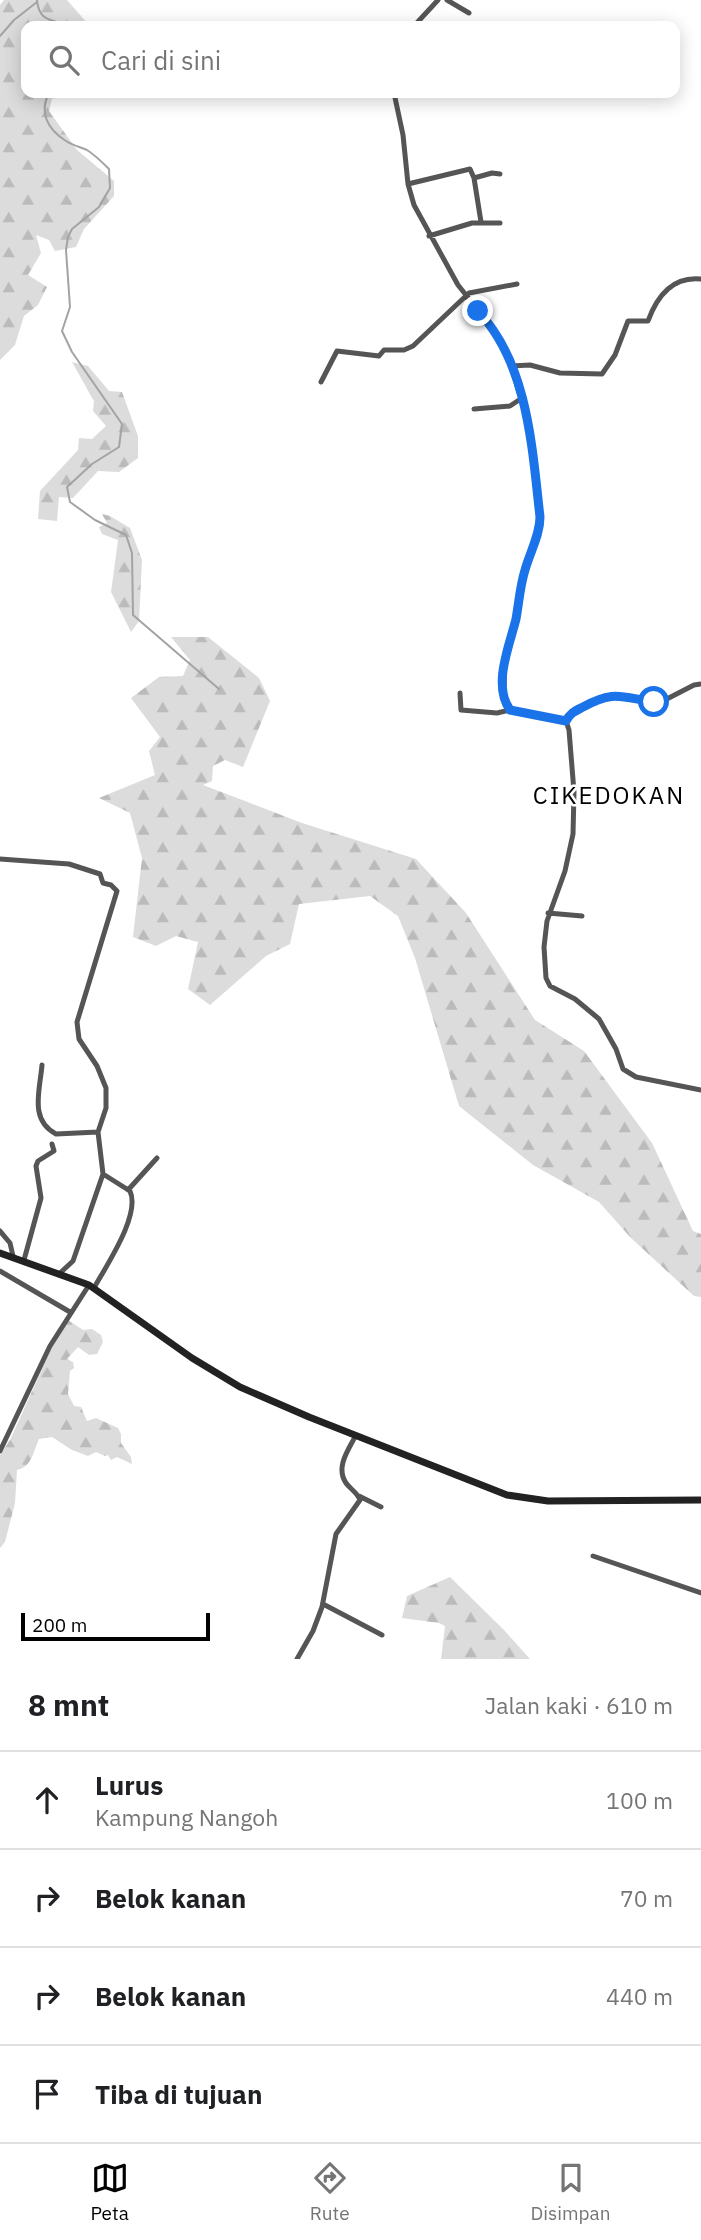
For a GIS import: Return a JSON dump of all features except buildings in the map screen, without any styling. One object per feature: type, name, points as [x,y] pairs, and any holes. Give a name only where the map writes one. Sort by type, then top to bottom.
[{"type":"main road","points":[[0,1253],[60,1273],[91,1287],[223,1377],[280,1405],[501,1493],[548,1501],[701,1500]]},
{"type":"street","points":[[420,21],[439,0]]},
{"type":"street","points":[[447,0],[469,13]]},
{"type":"street","points":[[395,98],[403,135],[408,184],[414,205],[429,236],[465,295],[497,334],[522,398],[530,436],[540,521],[524,572],[516,617],[505,655],[503,689],[505,703],[510,710]]},
{"type":"street","points":[[408,184],[469,169],[474,178],[481,222]]},
{"type":"street","points":[[474,178],[492,173],[500,174]]},
{"type":"street","points":[[429,236],[481,222],[500,223]]},
{"type":"street","points":[[511,366],[530,365],[560,373],[603,374],[615,355],[629,321],[648,321],[656,300],[668,287],[690,279],[701,279]]},
{"type":"street","points":[[321,382],[337,351],[379,356],[384,350],[408,348],[418,342],[465,295],[517,284]]},
{"type":"street","points":[[474,409],[507,406],[522,398]]},
{"type":"street","points":[[566,721],[574,711],[605,696],[616,695],[657,702],[701,684]]},
{"type":"street","points":[[460,692],[461,710],[497,713],[510,710],[566,721]]},
{"type":"street","points":[[566,721],[574,792],[573,834],[565,871],[548,913],[544,970],[549,985],[575,999],[599,1019],[627,1073],[701,1090]]},
{"type":"street","points":[[0,859],[69,864],[100,874],[103,883],[111,885],[117,891],[77,1022],[79,1039],[97,1066],[106,1088],[106,1108],[98,1132],[103,1174],[73,1261],[60,1273]]},
{"type":"street","points":[[548,913],[582,916]]},
{"type":"street","points":[[42,1065],[37,1111],[43,1123],[56,1134],[98,1132]]},
{"type":"street","points":[[24,1260],[41,1198],[36,1166],[40,1159],[53,1153],[52,1144]]},
{"type":"street","points":[[128,1190],[157,1158]]},
{"type":"street","points":[[0,1451],[41,1362],[70,1312],[91,1287],[132,1212],[133,1199],[128,1190],[103,1174]]},
{"type":"street","points":[[0,1231],[10,1242],[13,1256]]},
{"type":"street","points":[[0,1271],[70,1312]]},
{"type":"street","points":[[353,1434],[342,1471],[345,1482],[359,1496],[381,1507]]},
{"type":"street","points":[[297,1659],[313,1631],[323,1604],[335,1537],[359,1503],[359,1496]]},
{"type":"street","points":[[593,1556],[701,1593]]},
{"type":"street","points":[[323,1604],[382,1634]]},
{"type":"green space","points":[[4,0],[67,0],[85,21],[21,21],[21,98],[53,98],[49,111],[77,150],[114,181],[114,196],[84,229],[76,247],[55,251],[49,240],[36,235],[41,253],[28,275],[47,287],[38,305],[24,316],[15,345],[0,360],[0,5]]},
{"type":"green space","points":[[72,362],[88,366],[109,391],[122,392],[138,436],[138,458],[119,472],[98,471],[73,498],[59,497],[57,521],[38,519],[40,491],[78,450],[79,438],[92,439],[106,426],[93,411],[94,401]]},
{"type":"green space","points":[[102,514],[130,528],[142,560],[139,621],[131,632],[111,592],[118,540],[102,534],[99,527],[107,523]]},
{"type":"green space","points":[[171,637],[208,637],[259,678],[270,701],[243,767],[225,760],[213,766],[212,781],[203,785],[302,823],[416,859],[466,913],[535,1020],[584,1051],[652,1143],[693,1231],[701,1234],[701,1297],[694,1296],[631,1238],[599,1202],[533,1165],[459,1106],[415,958],[398,916],[370,896],[299,904],[290,944],[266,956],[210,1005],[188,989],[198,942],[176,936],[156,946],[133,937],[142,858],[130,813],[99,798],[155,775],[149,751],[160,737],[131,698],[159,677],[183,676],[190,660]]},
{"type":"green space","points":[[68,1320],[83,1330],[92,1329],[101,1335],[103,1342],[97,1354],[89,1355],[78,1347],[67,1359],[73,1362],[74,1368],[70,1371],[68,1394],[74,1406],[81,1407],[87,1421],[96,1418],[118,1428],[121,1443],[131,1457],[132,1464],[117,1457],[111,1460],[108,1455],[96,1452],[88,1456],[72,1450],[52,1437],[39,1439],[29,1462],[17,1470],[15,1503],[5,1542],[0,1548],[0,1455],[10,1440],[53,1345]]},
{"type":"green space","points":[[450,1577],[530,1659],[441,1659],[445,1626],[402,1618],[407,1596]]},
{"type":"waterway","points":[[37,0],[43,16],[54,21]]},
{"type":"waterway","points":[[0,36],[14,20],[37,2]]},
{"type":"waterway","points":[[47,98],[45,113],[54,131],[71,144],[96,156],[109,169],[110,188],[99,207],[72,229],[68,237],[66,250],[70,307],[62,331],[72,352],[122,424],[119,447],[92,464],[67,487],[70,502],[95,520],[126,535],[132,553],[133,615],[219,689]]},
{"type":"district","name":"CIKEDOKAN","points":[[609,795]]},
{"type":"route","points":[[478,311],[497,334],[519,388],[530,436],[540,517],[540,526],[524,572],[516,617],[505,655],[503,689],[506,705],[510,710],[566,721],[574,711],[605,696],[616,695],[654,702]]}]
